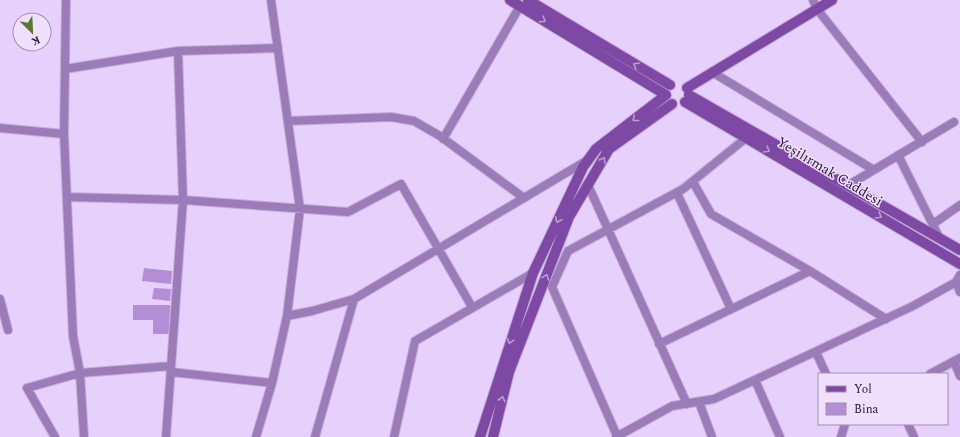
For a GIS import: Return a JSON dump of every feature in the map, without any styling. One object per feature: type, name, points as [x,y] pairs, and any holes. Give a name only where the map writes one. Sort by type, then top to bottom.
[{"type":"main road","points":[[510,0],[524,3],[670,85],[681,83],[687,95]]},
{"type":"main road","points":[[493,437],[509,372],[569,217],[609,149],[672,104],[679,105],[687,95],[712,72],[815,4],[832,0]]},
{"type":"main road","points":[[524,3],[666,95],[672,104]]},
{"type":"main road","points":[[480,437],[533,273],[583,167],[596,149],[666,95],[670,85]]},
{"type":"main road","name":"Yeşilırmak Caddesi","points":[[687,95],[746,138],[960,264]]},
{"type":"main road","name":"Yeşilırmak Caddesi","points":[[687,95],[960,250]]},
{"type":"street","points":[[66,0],[64,134],[73,336],[80,373],[84,437]]},
{"type":"street","points":[[256,437],[272,383],[287,316],[300,209],[271,0]]},
{"type":"street","points":[[443,139],[524,3]]},
{"type":"street","points":[[815,4],[922,142]]},
{"type":"street","points":[[65,69],[178,51],[278,48]]},
{"type":"street","points":[[166,437],[183,200],[178,51]]},
{"type":"street","points":[[712,72],[874,170]]},
{"type":"street","points":[[288,121],[391,117],[414,121],[443,139],[524,198]]},
{"type":"street","points":[[847,186],[954,122]]},
{"type":"street","points":[[0,128],[64,134]]},
{"type":"street","points":[[746,138],[693,182],[677,193],[568,251],[552,287],[616,437],[672,406],[714,399],[816,352],[913,306],[958,278],[960,292]]},
{"type":"street","points":[[898,156],[940,239]]},
{"type":"street","points":[[287,316],[312,311],[354,299],[588,160]]},
{"type":"street","points":[[693,182],[711,214],[810,271],[886,319]]},
{"type":"street","points":[[67,197],[183,200],[348,212],[401,184],[472,307]]},
{"type":"street","points":[[588,185],[687,404]]},
{"type":"street","points":[[677,193],[731,309]]},
{"type":"street","points":[[933,224],[958,209]]},
{"type":"street","points":[[659,344],[810,271]]},
{"type":"street","points":[[394,437],[415,341],[533,273]]},
{"type":"street","points":[[0,299],[8,330]]},
{"type":"street","points":[[315,437],[354,299]]},
{"type":"street","points":[[816,352],[826,373]]},
{"type":"street","points":[[932,373],[957,360],[960,376]]},
{"type":"street","points":[[54,437],[27,388],[80,373],[171,369],[272,383]]},
{"type":"street","points":[[755,380],[780,437]]},
{"type":"street","points":[[699,402],[712,437]]},
{"type":"street","points":[[841,437],[845,425]]},
{"type":"street","points":[[908,425],[914,437]]},
{"type":"building","points":[[144,268],[172,271],[171,284],[142,281]]},
{"type":"building","points":[[154,288],[171,289],[170,301],[152,299]]},
{"type":"building","points":[[133,305],[170,305],[169,334],[153,334],[153,320],[133,320]]}]
